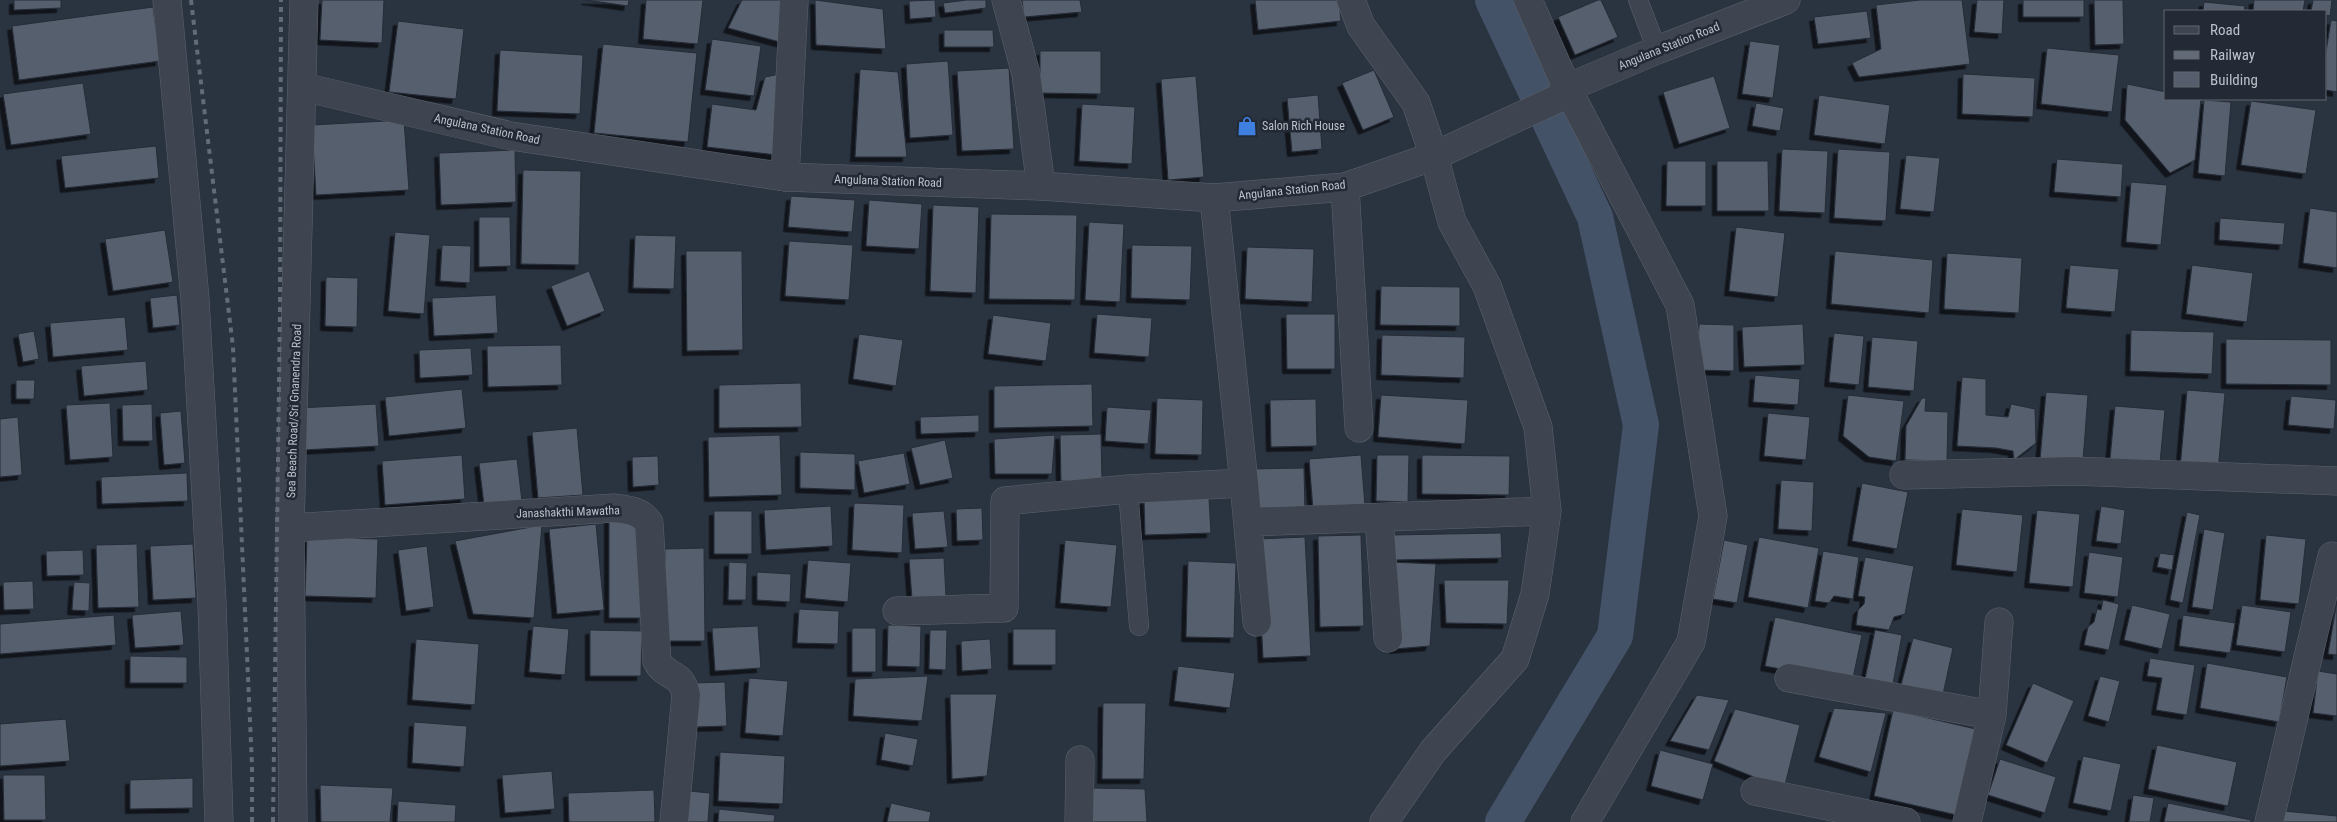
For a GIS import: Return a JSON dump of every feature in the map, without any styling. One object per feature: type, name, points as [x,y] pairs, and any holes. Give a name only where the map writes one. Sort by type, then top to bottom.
[{"type":"street","points":[[167,0],[195,309],[212,603],[220,822]]},
{"type":"street","name":"Sea Beach Road/Sri Gnanendra Road","points":[[293,822],[290,528],[304,0]]},
{"type":"street","points":[[785,177],[794,0]]},
{"type":"street","points":[[1006,0],[1026,74],[1041,186]]},
{"type":"street","points":[[1351,0],[1361,26],[1416,103],[1434,156],[1452,222],[1487,286],[1538,427],[1547,511],[1535,594],[1516,659],[1433,751],[1384,822]]},
{"type":"street","points":[[1528,0],[1562,94],[1680,305],[1713,516],[1691,642],[1585,822]]},
{"type":"street","name":"Angulana Station Road","points":[[303,86],[511,136],[785,177],[1041,186],[1214,198],[1345,187],[1434,156],[1657,50],[1786,0]]},
{"type":"street","points":[[1345,187],[1359,428]]},
{"type":"street","points":[[1214,198],[1257,622]]},
{"type":"street","points":[[1904,475],[2073,471],[2337,481]]},
{"type":"street","points":[[897,611],[1004,608],[1005,501],[1128,489],[1244,483]]},
{"type":"street","name":"Janashakthi Mawatha","points":[[290,528],[615,508],[634,511],[644,516],[649,523],[657,661],[660,668],[679,679],[686,695],[674,822]]},
{"type":"street","points":[[1248,522],[1547,511]]},
{"type":"street","points":[[1379,518],[1388,638]]},
{"type":"street","points":[[2269,822],[2332,556]]},
{"type":"street","points":[[1967,822],[1992,715],[1999,622]]},
{"type":"street","points":[[1789,678],[1992,715]]},
{"type":"street","points":[[1079,822],[1080,760]]},
{"type":"street","points":[[1756,791],[1906,822]]},
{"type":"lane","points":[[1638,0],[1657,50]]},
{"type":"lane","points":[[1128,489],[1139,626]]},
{"type":"building","points":[[14,0],[61,0],[61,8],[14,10]]},
{"type":"building","points":[[322,0],[384,0],[382,43],[320,40]]},
{"type":"building","points":[[586,0],[629,0],[628,6]]},
{"type":"building","points":[[646,0],[703,0],[698,44],[643,39]]},
{"type":"building","points":[[742,0],[787,0],[791,45],[728,28]]},
{"type":"building","points":[[815,0],[883,9],[886,49],[816,45]]},
{"type":"building","points":[[935,0],[936,17],[910,19],[909,1]]},
{"type":"building","points":[[986,0],[986,8],[945,13],[943,3]]},
{"type":"building","points":[[1022,0],[1080,0],[1082,12],[1024,17]]},
{"type":"building","points":[[1255,0],[1339,0],[1341,21],[1258,30]]},
{"type":"building","points":[[1601,0],[1618,37],[1575,55],[1558,17]]},
{"type":"building","points":[[1920,0],[1962,0],[1970,64],[1859,77],[1852,63],[1881,49],[1876,5]]},
{"type":"building","points":[[1977,0],[2004,0],[2002,34],[1974,32]]},
{"type":"building","points":[[2023,0],[2084,0],[2084,17],[2023,17]]},
{"type":"building","points":[[2094,0],[2123,0],[2124,44],[2095,45]]},
{"type":"building","points":[[2254,0],[2305,0],[2303,10],[2253,10]]},
{"type":"building","points":[[2313,0],[2332,0],[2330,16],[2327,15],[2327,10],[2311,10]]},
{"type":"building","points":[[2204,2],[2245,6],[2244,10],[2203,10]]},
{"type":"building","points":[[153,7],[160,61],[19,80],[12,26]]},
{"type":"building","points":[[1867,11],[1871,38],[1818,44],[1814,17]]},
{"type":"building","points":[[2331,20],[2337,21],[2337,92],[2327,90],[2327,46]]},
{"type":"building","points":[[398,21],[464,29],[456,99],[389,92]]},
{"type":"building","points":[[944,30],[993,30],[994,47],[944,47]]},
{"type":"building","points":[[712,39],[761,46],[754,96],[705,90]]},
{"type":"building","points":[[1750,41],[1780,45],[1773,98],[1742,94]]},
{"type":"building","points":[[603,44],[697,53],[688,142],[594,133]]},
{"type":"building","points":[[2047,48],[2119,55],[2112,112],[2041,104]]},
{"type":"building","points":[[500,50],[583,55],[580,114],[497,111]]},
{"type":"building","points":[[1040,51],[1101,51],[1101,94],[1040,93]]},
{"type":"building","points":[[948,61],[953,135],[910,138],[906,64]]},
{"type":"building","points":[[1009,68],[1014,149],[962,151],[957,71]]},
{"type":"building","points":[[860,69],[898,72],[907,157],[855,157]]},
{"type":"building","points":[[1374,70],[1394,117],[1363,130],[1342,83]]},
{"type":"building","points":[[785,73],[777,155],[707,147],[712,104],[756,110],[765,77]]},
{"type":"building","points":[[1963,74],[2035,78],[2033,117],[1962,114]]},
{"type":"building","points":[[1196,76],[1204,177],[1168,180],[1161,79]]},
{"type":"building","points":[[1714,76],[1730,128],[1679,144],[1663,92]]},
{"type":"building","points":[[83,83],[91,134],[11,145],[3,94]]},
{"type":"building","points":[[2127,84],[2164,92],[2164,100],[2201,100],[2195,160],[2170,173],[2125,120]]},
{"type":"building","points":[[1318,95],[1322,149],[1292,152],[1287,98]]},
{"type":"building","points":[[1819,95],[1890,105],[1885,144],[1814,135]]},
{"type":"building","points":[[2204,100],[2231,102],[2225,176],[2198,173]]},
{"type":"building","points":[[2251,101],[2316,110],[2306,174],[2241,165]]},
{"type":"building","points":[[1756,103],[1784,108],[1780,131],[1752,126]]},
{"type":"building","points":[[1082,104],[1135,107],[1132,164],[1079,161]]},
{"type":"building","points":[[404,120],[409,190],[316,195],[312,125]]},
{"type":"building","points":[[156,146],[159,178],[65,188],[61,156]]},
{"type":"building","points":[[1782,149],[1828,151],[1825,213],[1779,211]]},
{"type":"building","points":[[1838,149],[1890,152],[1886,221],[1834,218]]},
{"type":"building","points":[[515,150],[516,202],[441,205],[439,153]]},
{"type":"building","points":[[1906,155],[1940,158],[1934,212],[1900,209]]},
{"type":"building","points":[[2057,159],[2123,164],[2121,197],[2054,192]]},
{"type":"building","points":[[1667,161],[1706,161],[1706,206],[1666,206]]},
{"type":"building","points":[[1717,161],[1768,161],[1769,211],[1717,211]]},
{"type":"building","points":[[523,170],[581,171],[579,265],[521,264]]},
{"type":"building","points":[[2131,182],[2167,185],[2161,245],[2126,242]]},
{"type":"building","points":[[791,196],[855,200],[852,232],[788,227]]},
{"type":"building","points":[[869,200],[922,204],[919,249],[866,246]]},
{"type":"building","points":[[933,205],[979,207],[976,293],[930,291]]},
{"type":"building","points":[[2310,208],[2337,212],[2337,268],[2303,263]]},
{"type":"building","points":[[991,214],[1077,215],[1075,300],[989,299]]},
{"type":"building","points":[[479,217],[510,217],[511,266],[479,267]]},
{"type":"building","points":[[2220,218],[2285,223],[2283,245],[2219,240]]},
{"type":"building","points":[[1089,222],[1124,224],[1120,302],[1085,300]]},
{"type":"building","points":[[1736,227],[1785,233],[1778,297],[1729,291]]},
{"type":"building","points":[[165,230],[173,282],[113,291],[105,239]]},
{"type":"building","points":[[395,232],[430,235],[424,314],[388,311]]},
{"type":"building","points":[[635,235],[676,236],[674,289],[633,288]]},
{"type":"building","points":[[789,241],[853,245],[849,300],[785,296]]},
{"type":"building","points":[[442,245],[471,246],[470,283],[440,281]]},
{"type":"building","points":[[1132,245],[1192,246],[1190,300],[1131,298]]},
{"type":"building","points":[[1247,247],[1314,249],[1312,302],[1245,299]]},
{"type":"building","points":[[686,251],[742,251],[743,350],[687,351]]},
{"type":"building","points":[[1835,251],[1933,260],[1929,313],[1831,304]]},
{"type":"building","points":[[1947,253],[2022,258],[2019,313],[1944,309]]},
{"type":"building","points":[[2070,265],[2119,269],[2115,312],[2066,308]]},
{"type":"building","points":[[2192,265],[2253,273],[2247,322],[2186,314]]},
{"type":"building","points":[[589,271],[605,311],[567,326],[551,286]]},
{"type":"building","points":[[326,277],[358,278],[357,327],[325,326]]},
{"type":"building","points":[[1381,286],[1460,287],[1460,326],[1380,325]]},
{"type":"building","points":[[177,295],[180,325],[153,328],[150,298]]},
{"type":"building","points":[[496,295],[498,333],[434,336],[432,298]]},
{"type":"building","points":[[1097,314],[1152,318],[1149,357],[1094,353]]},
{"type":"building","points":[[1286,314],[1335,314],[1335,369],[1287,369]]},
{"type":"building","points":[[993,315],[1051,323],[1046,361],[988,354]]},
{"type":"building","points":[[125,317],[128,350],[53,357],[50,323]]},
{"type":"building","points":[[1699,324],[1734,325],[1734,371],[1697,370]]},
{"type":"building","points":[[1803,324],[1805,365],[1744,367],[1742,327]]},
{"type":"building","points":[[2131,330],[2214,332],[2212,374],[2130,371]]},
{"type":"building","points":[[34,331],[39,359],[23,362],[18,334]]},
{"type":"building","points":[[1834,333],[1864,336],[1859,385],[1829,382]]},
{"type":"building","points":[[859,334],[903,340],[896,386],[853,379]]},
{"type":"building","points":[[1382,335],[1465,337],[1464,378],[1381,375]]},
{"type":"building","points":[[1872,337],[1918,341],[1914,391],[1868,387]]},
{"type":"building","points":[[2226,339],[2331,340],[2331,385],[2226,384]]},
{"type":"building","points":[[561,345],[562,385],[488,387],[487,346]]},
{"type":"building","points":[[471,348],[473,375],[420,378],[419,350]]},
{"type":"building","points":[[146,361],[148,390],[84,396],[81,366]]},
{"type":"building","points":[[1755,375],[1800,379],[1798,405],[1753,402]]},
{"type":"building","points":[[1962,377],[1986,379],[1986,415],[2008,417],[2011,404],[2035,409],[2036,443],[2014,460],[2013,451],[1957,446]]},
{"type":"building","points":[[16,380],[35,380],[34,399],[16,399]]},
{"type":"building","points":[[801,383],[802,427],[719,428],[719,385]]},
{"type":"building","points":[[1092,384],[1093,426],[994,428],[994,386]]},
{"type":"building","points":[[462,389],[466,428],[389,436],[385,397]]},
{"type":"building","points":[[2187,390],[2225,393],[2218,472],[2180,469]]},
{"type":"building","points":[[2046,392],[2088,395],[2082,474],[2039,471]]},
{"type":"building","points":[[1381,395],[1468,400],[1465,444],[1378,437]]},
{"type":"building","points":[[1848,395],[1904,401],[1896,461],[1869,457],[1843,436]]},
{"type":"building","points":[[2291,396],[2336,400],[2334,429],[2288,425]]},
{"type":"building","points":[[1157,398],[1203,400],[1202,455],[1155,454]]},
{"type":"building","points":[[1922,398],[1926,398],[1925,411],[1948,412],[1947,461],[1905,460],[1906,426]]},
{"type":"building","points":[[1316,399],[1317,446],[1271,447],[1270,400]]},
{"type":"building","points":[[110,403],[113,457],[70,460],[66,405]]},
{"type":"building","points":[[152,404],[153,441],[123,441],[122,405]]},
{"type":"building","points":[[376,404],[379,446],[302,450],[299,408]]},
{"type":"building","points":[[2115,406],[2165,410],[2160,463],[2110,459]]},
{"type":"building","points":[[1107,407],[1151,410],[1148,444],[1105,441]]},
{"type":"building","points":[[181,411],[185,463],[164,465],[160,413]]},
{"type":"building","points":[[1768,413],[1810,417],[1806,460],[1764,456]]},
{"type":"building","points":[[979,415],[979,432],[921,434],[920,417]]},
{"type":"building","points":[[18,417],[22,475],[0,477],[0,419]]},
{"type":"building","points":[[577,428],[583,495],[538,498],[532,432]]},
{"type":"building","points":[[1101,434],[1102,480],[1061,481],[1060,435]]},
{"type":"building","points":[[780,435],[782,495],[709,497],[708,437]]},
{"type":"building","points":[[1055,435],[1052,474],[995,474],[994,439]]},
{"type":"building","points":[[945,440],[953,478],[920,485],[911,448]]},
{"type":"building","points":[[800,452],[855,454],[855,490],[800,488]]},
{"type":"building","points":[[904,453],[910,484],[864,493],[858,461]]},
{"type":"building","points":[[462,455],[465,499],[385,505],[382,461]]},
{"type":"building","points":[[1361,455],[1365,506],[1313,510],[1309,459]]},
{"type":"building","points":[[1377,455],[1409,455],[1408,502],[1376,501]]},
{"type":"building","points":[[1422,455],[1510,456],[1509,495],[1422,494]]},
{"type":"building","points":[[658,456],[659,485],[633,487],[632,457]]},
{"type":"building","points":[[517,459],[522,501],[484,505],[479,463]]},
{"type":"building","points":[[1304,468],[1305,513],[1250,514],[1249,469]]},
{"type":"building","points":[[187,473],[188,501],[102,504],[101,477]]},
{"type":"building","points":[[1781,480],[1814,482],[1812,531],[1778,529]]},
{"type":"building","points":[[1862,483],[1908,492],[1897,549],[1852,541]]},
{"type":"building","points":[[1209,498],[1211,533],[1145,535],[1144,500]]},
{"type":"building","points":[[854,503],[904,505],[902,553],[852,550]]},
{"type":"building","points":[[831,506],[833,546],[766,550],[764,510]]},
{"type":"building","points":[[2101,506],[2125,510],[2121,544],[2096,541]]},
{"type":"building","points":[[982,508],[983,540],[957,541],[956,509]]},
{"type":"building","points":[[1962,509],[2023,515],[2017,572],[1956,565]]},
{"type":"building","points":[[2037,510],[2080,514],[2073,587],[2029,583]]},
{"type":"building","points":[[714,511],[752,511],[752,554],[714,554]]},
{"type":"building","points":[[944,511],[948,547],[915,549],[912,513]]},
{"type":"building","points":[[2187,512],[2200,515],[2183,603],[2170,600]]},
{"type":"building","points":[[609,517],[642,517],[642,618],[609,618]]},
{"type":"building","points":[[596,524],[604,610],[557,614],[549,529]]},
{"type":"building","points":[[542,525],[534,618],[473,614],[455,541]]},
{"type":"building","points":[[2204,529],[2225,533],[2213,610],[2192,607]]},
{"type":"building","points":[[1501,533],[1502,558],[1392,560],[1391,535]]},
{"type":"building","points":[[1361,535],[1364,626],[1320,627],[1318,536]]},
{"type":"building","points":[[2266,535],[2306,539],[2299,604],[2260,600]]},
{"type":"building","points":[[307,537],[378,539],[376,598],[305,596]]},
{"type":"building","points":[[1305,537],[1311,656],[1263,658],[1257,539]]},
{"type":"building","points":[[1759,537],[1819,548],[1808,608],[1748,597]]},
{"type":"building","points":[[1065,540],[1117,545],[1111,607],[1060,603]]},
{"type":"building","points":[[1724,540],[1748,545],[1737,603],[1713,599]]},
{"type":"building","points":[[137,544],[139,607],[98,608],[96,545]]},
{"type":"building","points":[[193,544],[196,598],[153,600],[150,546]]},
{"type":"building","points":[[427,546],[434,607],[406,611],[398,550]]},
{"type":"building","points":[[704,548],[705,641],[666,641],[665,549]]},
{"type":"building","points":[[83,550],[84,575],[47,576],[46,551]]},
{"type":"building","points":[[1823,551],[1859,557],[1853,599],[1834,596],[1829,603],[1815,601]]},
{"type":"building","points":[[2089,552],[2123,557],[2118,597],[2084,593]]},
{"type":"building","points":[[2160,553],[2174,555],[2172,570],[2157,567]]},
{"type":"building","points":[[1865,557],[1914,566],[1905,614],[1894,617],[1889,630],[1856,625],[1858,610],[1864,604],[1865,597],[1858,596]]},
{"type":"building","points":[[944,558],[946,597],[912,599],[909,559]]},
{"type":"building","points":[[808,560],[851,563],[848,602],[805,598]]},
{"type":"building","points":[[1188,561],[1236,563],[1234,638],[1186,637]]},
{"type":"building","points":[[729,562],[747,563],[746,600],[728,600]]},
{"type":"building","points":[[1389,562],[1436,564],[1430,646],[1394,649]]},
{"type":"building","points":[[757,572],[791,574],[790,602],[757,600]]},
{"type":"building","points":[[1444,580],[1509,580],[1507,624],[1446,623]]},
{"type":"building","points":[[33,581],[34,609],[4,610],[3,582]]},
{"type":"building","points":[[74,582],[90,583],[89,611],[72,610]]},
{"type":"building","points":[[2103,600],[2119,604],[2109,650],[2084,645],[2088,627],[2094,622],[2097,609],[2101,610]]},
{"type":"building","points":[[2337,601],[2337,655],[2328,654]]},
{"type":"building","points":[[2132,605],[2170,614],[2162,649],[2124,640]]},
{"type":"building","points":[[2242,605],[2291,612],[2285,652],[2236,645]]},
{"type":"building","points":[[799,609],[839,611],[838,644],[797,643]]},
{"type":"building","points":[[181,611],[184,645],[135,648],[132,615]]},
{"type":"building","points":[[114,615],[116,645],[0,654],[0,624]]},
{"type":"building","points":[[2183,615],[2235,623],[2230,653],[2179,646]]},
{"type":"building","points":[[1775,617],[1862,635],[1852,683],[1765,666]]},
{"type":"building","points":[[888,625],[921,626],[920,667],[887,666]]},
{"type":"building","points":[[533,626],[569,629],[565,675],[529,672]]},
{"type":"building","points":[[758,626],[761,668],[715,671],[712,628]]},
{"type":"building","points":[[852,628],[876,628],[876,672],[852,672]]},
{"type":"building","points":[[1013,629],[1056,629],[1056,665],[1013,665]]},
{"type":"building","points":[[590,630],[642,631],[641,676],[590,676]]},
{"type":"building","points":[[930,630],[947,630],[946,670],[929,669]]},
{"type":"building","points":[[1875,630],[1902,635],[1892,689],[1864,684]]},
{"type":"building","points":[[1913,638],[1953,648],[1942,699],[1900,689]]},
{"type":"building","points":[[416,639],[479,644],[475,705],[412,700]]},
{"type":"building","points":[[990,639],[992,669],[962,671],[961,641]]},
{"type":"building","points":[[130,656],[187,657],[187,683],[130,683]]},
{"type":"building","points":[[2150,658],[2195,665],[2187,715],[2156,710],[2162,678],[2147,676]]},
{"type":"building","points":[[2207,663],[2287,677],[2279,722],[2200,708]]},
{"type":"building","points":[[1178,666],[1235,673],[1230,708],[1174,701]]},
{"type":"building","points":[[2318,671],[2337,674],[2337,716],[2313,713]]},
{"type":"building","points":[[928,676],[922,721],[853,716],[855,679]]},
{"type":"building","points":[[2100,676],[2120,681],[2109,722],[2088,716]]},
{"type":"building","points":[[749,678],[788,681],[783,736],[745,733]]},
{"type":"building","points":[[725,682],[727,726],[695,727],[694,683]]},
{"type":"building","points":[[2033,683],[2074,701],[2047,763],[2006,745]]},
{"type":"building","points":[[950,694],[997,694],[987,776],[952,779]]},
{"type":"building","points":[[1697,695],[1729,700],[1709,750],[1670,741]]},
{"type":"building","points":[[1103,703],[1146,703],[1144,779],[1102,779]]},
{"type":"building","points":[[1834,708],[1886,713],[1871,772],[1819,757]]},
{"type":"building","points":[[1735,709],[1800,725],[1784,789],[1714,761]]},
{"type":"building","points":[[1893,710],[1980,730],[1961,816],[1874,796]]},
{"type":"building","points":[[66,719],[70,761],[0,766],[0,724]]},
{"type":"building","points":[[414,722],[467,726],[464,767],[412,763]]},
{"type":"building","points":[[885,733],[918,739],[913,766],[881,760]]},
{"type":"building","points":[[2157,745],[2237,762],[2228,806],[2148,789]]},
{"type":"building","points":[[1660,750],[1713,764],[1703,800],[1651,786]]},
{"type":"building","points":[[720,752],[785,756],[783,804],[718,801]]},
{"type":"building","points":[[2083,756],[2121,764],[2111,811],[2073,803]]},
{"type":"building","points":[[2000,759],[2056,777],[2045,813],[1988,795]]},
{"type":"building","points":[[552,771],[555,809],[505,813],[502,775]]},
{"type":"building","points":[[3,775],[45,775],[46,820],[4,820]]},
{"type":"building","points":[[193,778],[193,808],[130,809],[130,780]]},
{"type":"building","points":[[320,785],[393,788],[390,822],[321,822]]},
{"type":"building","points":[[1093,788],[1145,789],[1147,822],[1092,822]]},
{"type":"building","points":[[654,790],[655,822],[569,822],[568,793]]},
{"type":"building","points":[[689,791],[710,793],[708,822],[687,822]]},
{"type":"building","points":[[2133,795],[2154,798],[2150,822],[2129,822]]},
{"type":"building","points":[[398,801],[456,805],[455,822],[397,822]]},
{"type":"building","points":[[891,803],[931,812],[929,822],[887,822]]},
{"type":"building","points":[[2168,803],[2251,820],[2251,822],[2164,822]]},
{"type":"building","points":[[719,809],[775,815],[774,822],[718,822]]},
{"type":"building","points":[[2283,811],[2337,816],[2337,822],[2282,822]]},
{"type":"waterway","points":[[1493,0],[1595,217],[1641,425],[1615,636],[1503,822]]},
{"type":"railway","points":[[191,0],[233,347],[252,765],[252,822]]},
{"type":"railway","points":[[273,822],[280,312],[281,0]]},
{"type":"place","name":"Salon Rich House","points":[[1247,126]]}]
